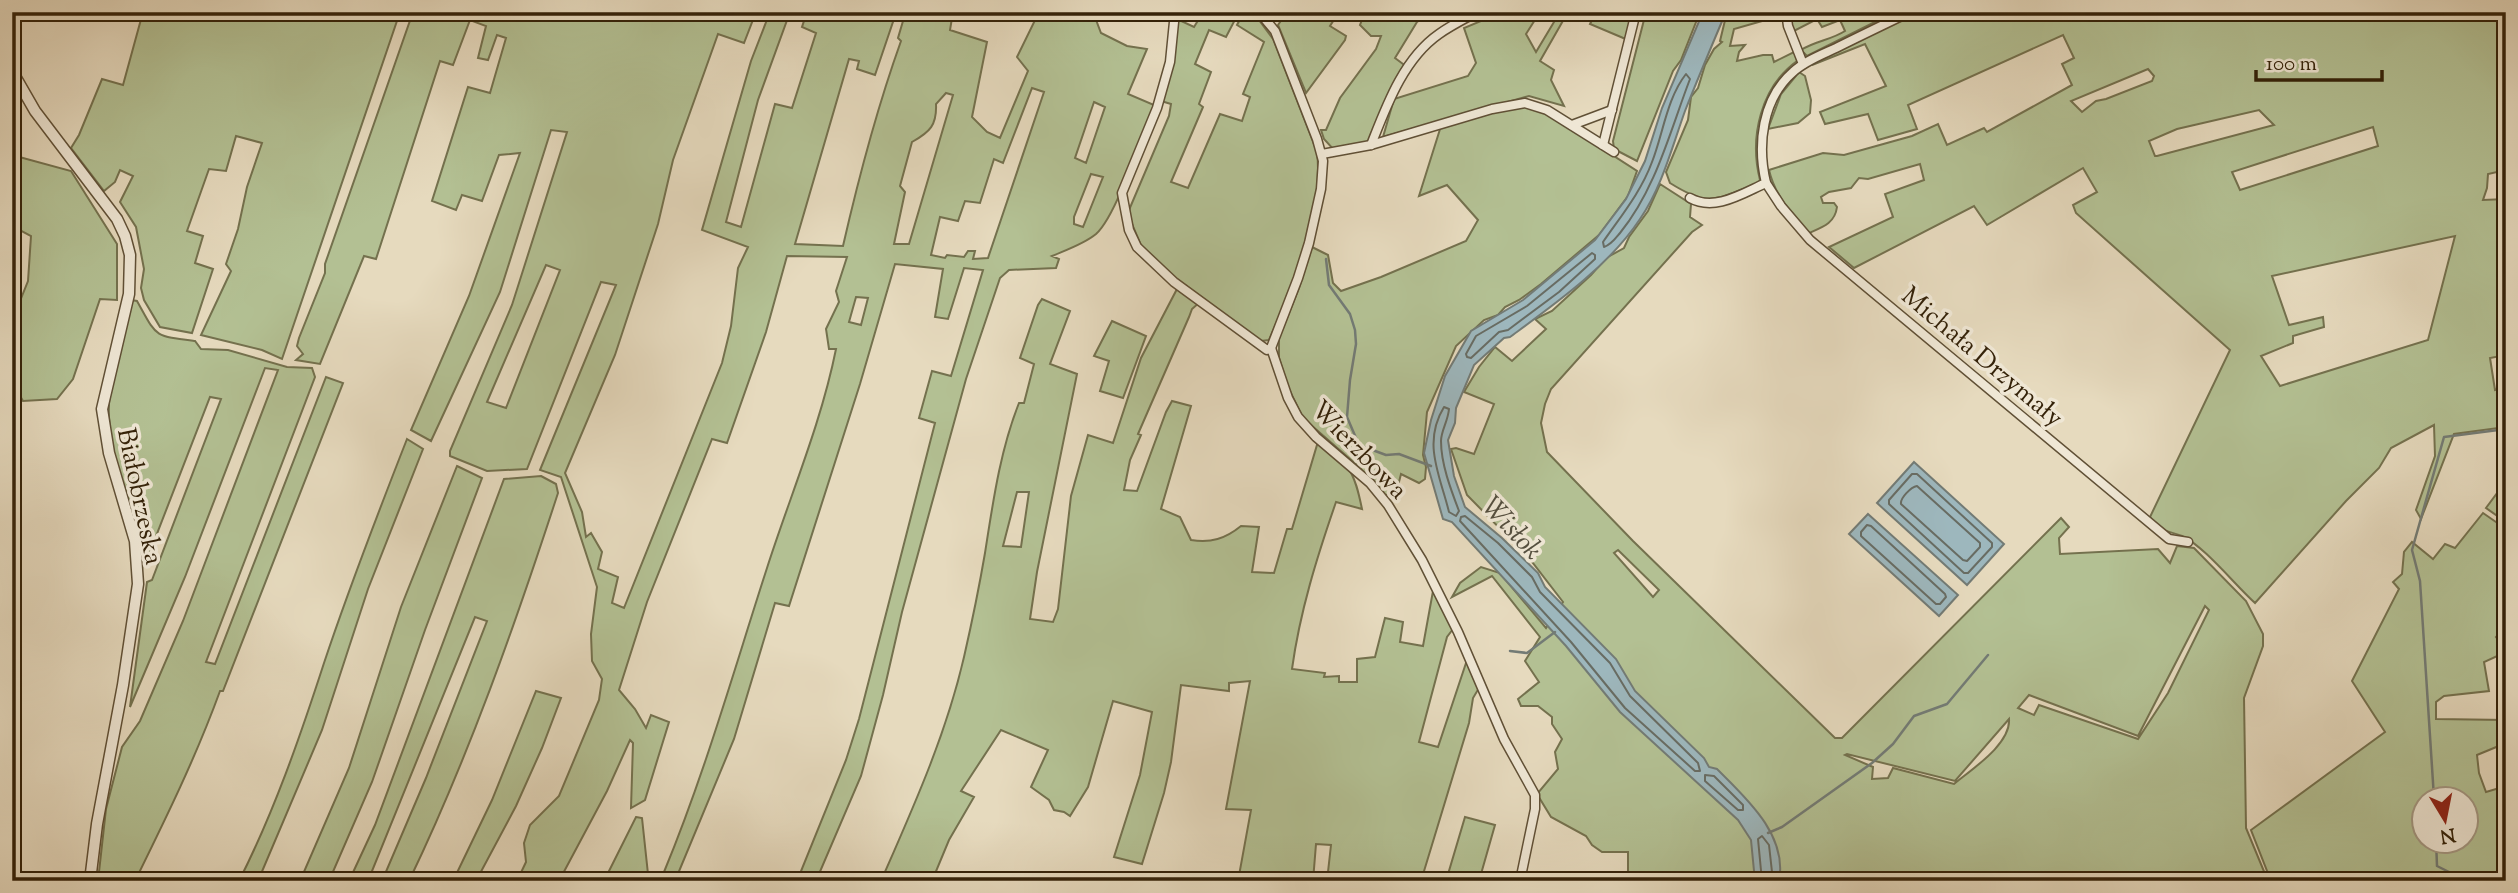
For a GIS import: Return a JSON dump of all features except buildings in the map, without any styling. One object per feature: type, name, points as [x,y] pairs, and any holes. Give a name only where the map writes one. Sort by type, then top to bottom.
[{"type":"street","points":[[1175,12],[1170,62],[1157,108],[1122,193],[1129,230],[1137,247],[1174,282],[1267,350],[1271,348],[1298,278],[1313,228],[1321,189],[1322,155],[1275,31],[1259,12]]},
{"type":"street","points":[[1371,145],[1390,98],[1415,60],[1438,34],[1477,12]]},
{"type":"street","points":[[1603,145],[1636,12]]},
{"type":"street","points":[[1786,12],[1788,26],[1803,64]]},
{"type":"street","name":"Michała Drzymały","points":[[1910,12],[1803,64],[1786,79],[1767,114],[1761,154],[1766,183],[1781,206],[1813,242],[2169,539],[2188,542]]},
{"type":"street","name":"Białobrzeska","points":[[12,71],[34,111],[117,219],[130,255],[129,295],[102,409],[109,453],[135,541],[138,584],[123,685],[97,824],[90,881]]},
{"type":"street","points":[[1322,155],[1371,145],[1521,103],[1538,106],[1614,152]]},
{"type":"street","points":[[1572,125],[1612,110]]},
{"type":"street","points":[[1690,198],[1701,204],[1716,204],[1766,183]]},
{"type":"street","name":"Wierzbowa","points":[[1271,348],[1288,398],[1298,417],[1370,483],[1388,505],[1422,560],[1458,632],[1504,738],[1535,795],[1535,809],[1520,881]]},
{"type":"green space","points":[[143,12],[400,12],[282,359],[262,350],[201,335],[231,271],[226,264],[262,143],[236,136],[226,171],[209,169],[187,231],[203,236],[195,263],[213,269],[192,333],[160,327],[144,300],[141,288],[144,269],[136,227],[120,202],[133,176],[120,170],[115,182],[104,191],[71,148],[102,79],[123,85]]},
{"type":"green space","points":[[413,12],[756,12],[744,43],[718,34],[673,160],[658,224],[615,355],[565,473],[582,512],[586,537],[591,533],[602,552],[598,569],[618,577],[612,603],[624,608],[722,363],[731,326],[738,268],[748,247],[702,230],[751,61],[770,12],[790,12],[758,100],[726,222],[741,227],[775,104],[792,108],[816,33],[802,27],[807,12],[953,12],[950,30],[987,42],[972,117],[987,132],[1000,138],[1028,71],[1017,57],[1039,12],[1093,12],[1101,33],[1127,46],[1147,49],[1128,94],[1154,105],[1120,193],[1104,224],[1086,241],[1052,256],[1059,259],[1056,268],[1009,270],[1000,278],[966,379],[902,612],[861,776],[816,881],[797,881],[846,760],[859,719],[935,423],[919,418],[932,371],[951,376],[983,270],[964,268],[948,319],[935,317],[943,269],[895,264],[789,606],[775,603],[734,739],[675,881],[662,881],[659,875],[664,872],[679,835],[706,759],[814,432],[836,349],[829,349],[826,329],[839,302],[836,291],[847,257],[787,256],[766,332],[727,443],[712,439],[647,602],[619,690],[646,728],[651,715],[669,722],[645,800],[631,808],[633,743],[630,740],[607,791],[559,881],[517,881],[526,862],[524,843],[530,825],[559,796],[599,700],[602,679],[592,661],[591,634],[597,587],[561,477],[540,470],[616,285],[601,282],[527,469],[487,471],[450,456],[512,305],[567,132],[551,130],[500,292],[431,441],[411,430],[469,296],[520,153],[499,155],[482,201],[462,195],[456,210],[432,201],[468,87],[490,93],[506,38],[497,35],[488,60],[478,58],[486,26],[470,20],[453,65],[440,61],[376,259],[364,256],[320,364],[296,360],[303,354],[297,346],[325,273],[325,264]],"holes":[[[894,19],[903,21],[898,38],[901,41],[869,142],[843,246],[795,244],[849,59],[859,61],[857,69],[875,75]],[[1032,88],[1044,92],[988,258],[973,259],[975,251],[968,251],[964,257],[947,255],[945,258],[931,255],[940,217],[958,221],[965,201],[980,203],[994,159],[1003,163]],[[946,93],[953,95],[909,244],[894,244],[905,192],[900,186],[912,142],[931,127],[936,104]],[[1094,102],[1105,107],[1086,163],[1075,158]],[[1091,174],[1103,177],[1083,227],[1074,224],[1074,217]],[[546,265],[560,270],[506,408],[487,402]],[[856,297],[868,298],[861,325],[849,322]]]},
{"type":"green space","points":[[1215,12],[1239,12],[1226,37],[1209,30],[1195,64],[1211,72],[1199,104],[1203,107],[1171,182],[1188,188],[1220,114],[1242,121],[1250,97],[1243,94],[1264,42],[1237,25],[1244,12],[1253,12],[1273,39],[1317,152],[1316,198],[1311,223],[1296,273],[1269,340],[1261,341],[1158,265],[1143,250],[1129,217],[1129,210],[1169,116],[1171,104],[1161,101],[1177,19],[1194,27],[1202,14],[1212,18]]},
{"type":"green space","points":[[1287,12],[1339,12],[1330,26],[1346,36],[1306,93],[1278,25]]},
{"type":"green space","points":[[1365,12],[1433,12],[1417,22],[1395,58],[1407,67],[1368,143],[1334,150],[1324,139],[1321,130],[1326,130],[1340,98],[1376,49],[1381,36],[1371,36],[1360,25]]},
{"type":"green space","points":[[1493,12],[1540,12],[1526,34],[1536,52],[1560,12],[1568,12],[1540,61],[1554,70],[1551,80],[1564,106],[1529,96],[1383,137],[1394,99],[1468,76],[1476,63],[1464,28],[1486,19]]},
{"type":"green space","points":[[1596,12],[1634,12],[1628,40],[1590,24]]},
{"type":"green space","points":[[1646,12],[1700,12],[1637,161],[1614,149],[1613,141]]},
{"type":"green space","points":[[1727,12],[1742,12],[1740,18],[1763,12],[1783,12],[1783,15],[1734,29],[1730,46],[1745,45],[1739,52],[1737,61],[1772,55],[1774,62],[1796,51],[1797,61],[1774,85],[1761,114],[1756,147],[1760,180],[1758,184],[1723,197],[1705,199],[1670,183],[1666,172],[1688,120],[1691,97],[1698,88],[1705,65],[1714,49],[1722,42],[1720,41]]},
{"type":"green space","points":[[1789,12],[1895,12],[1807,56],[1801,50],[1845,31],[1840,20],[1822,27],[1817,19],[1792,32]]},
{"type":"green space","points":[[1917,12],[2112,12],[2115,17],[2126,12],[2506,12],[2506,170],[2488,174],[2483,200],[2506,199],[2506,355],[2490,358],[2495,390],[2506,388],[2506,427],[2454,434],[2421,519],[2416,510],[2435,456],[2434,425],[2391,448],[2379,468],[2255,603],[2200,548],[2182,536],[2160,528],[2150,517],[2230,350],[2076,213],[2073,205],[2097,192],[2083,168],[1987,225],[1974,206],[1854,268],[1829,247],[1893,217],[1885,194],[1924,180],[1920,164],[1868,179],[1859,178],[1851,188],[1829,192],[1821,197],[1823,203],[1834,203],[1837,207],[1834,217],[1809,233],[1784,204],[1775,188],[1769,170],[1823,153],[1844,155],[1912,136],[1938,124],[1947,145],[1984,128],[1987,132],[2072,85],[2062,64],[2074,58],[2063,35],[1908,105],[1917,129],[1878,140],[1868,114],[1825,124],[1820,112],[1886,86],[1865,44],[1812,65]],"holes":[[[2148,69],[2154,76],[2152,81],[2096,101],[2082,112],[2071,101]],[[2259,110],[2274,125],[2155,156],[2149,141],[2177,129]],[[2373,127],[2378,146],[2240,190],[2232,172]],[[2455,236],[2428,340],[2280,386],[2261,356],[2293,343],[2293,336],[2324,327],[2323,317],[2289,325],[2272,276]]]},
{"type":"green space","points":[[1799,72],[1805,76],[1811,100],[1810,113],[1798,123],[1768,129],[1781,94]]},
{"type":"green space","points":[[1530,106],[1550,115],[1637,171],[1628,196],[1599,235],[1541,284],[1505,307],[1498,315],[1484,320],[1456,346],[1427,412],[1423,455],[1425,479],[1419,483],[1401,474],[1398,486],[1384,497],[1359,467],[1303,418],[1288,387],[1279,358],[1279,338],[1312,247],[1328,255],[1333,283],[1341,291],[1466,241],[1478,220],[1447,185],[1419,196],[1441,126],[1501,110]]},
{"type":"green space","points":[[12,155],[71,171],[117,244],[117,300],[100,299],[73,379],[57,399],[23,401],[12,382],[12,321],[28,281],[31,236],[12,226]]},
{"type":"green space","points":[[1660,184],[1691,204],[1690,217],[1702,225],[1692,232],[1551,389],[1541,423],[1547,452],[1633,541],[1835,738],[1842,738],[2061,518],[2069,527],[2059,538],[2060,554],[2158,549],[2170,563],[2177,546],[2194,548],[2246,601],[2263,634],[2263,646],[2244,698],[2246,828],[2268,881],[1628,881],[1628,852],[1602,852],[1592,845],[1586,836],[1551,817],[1537,794],[1558,769],[1555,752],[1562,739],[1552,724],[1552,717],[1538,706],[1521,706],[1518,699],[1539,682],[1525,661],[1540,637],[1492,576],[1452,597],[1460,583],[1481,567],[1500,573],[1546,628],[1563,602],[1529,558],[1467,495],[1451,449],[1474,454],[1494,404],[1464,392],[1495,347],[1512,361],[1546,329],[1535,319],[1552,311],[1606,258],[1624,248],[1648,211]],"holes":[[[1618,550],[1659,590],[1653,597],[1614,553]],[[2205,606],[2209,610],[2168,693],[2138,739],[2039,705],[2034,715],[2018,708],[2029,695],[2138,736]],[[2009,719],[2004,738],[1997,747],[1954,784],[1893,768],[1888,778],[1872,779],[1873,767],[1845,755],[1955,781]]]},
{"type":"green space","points":[[1177,289],[1200,302],[1192,309],[1138,434],[1141,435],[1130,460],[1124,490],[1137,491],[1172,401],[1191,406],[1161,509],[1180,517],[1191,540],[1218,539],[1241,526],[1259,527],[1252,572],[1274,573],[1287,529],[1292,529],[1317,445],[1320,443],[1350,471],[1362,509],[1336,502],[1310,584],[1292,669],[1325,673],[1324,677],[1339,676],[1339,682],[1357,682],[1357,659],[1375,657],[1385,618],[1403,622],[1400,642],[1423,646],[1433,591],[1453,629],[1447,637],[1419,742],[1438,747],[1467,660],[1479,688],[1473,698],[1469,723],[1421,881],[1327,881],[1331,845],[1316,844],[1313,881],[1238,881],[1251,810],[1226,809],[1250,681],[1229,683],[1229,691],[1181,685],[1171,762],[1142,864],[1114,857],[1140,775],[1152,712],[1113,701],[1088,787],[1070,816],[1054,810],[1049,800],[1031,787],[1048,750],[1001,730],[961,791],[974,797],[949,840],[932,881],[881,881],[928,771],[957,686],[1002,458],[1019,403],[1024,403],[1034,364],[1020,358],[1038,305],[1042,299],[1070,311],[1050,364],[1077,374],[1030,619],[1053,622],[1058,609],[1071,496],[1088,435],[1113,443],[1141,358]],"holes":[[[1017,492],[1029,492],[1021,547],[1003,546]]]},
{"type":"green space","points":[[131,300],[137,301],[153,328],[163,336],[195,341],[201,349],[228,350],[287,367],[312,368],[315,377],[206,662],[215,664],[326,377],[343,383],[223,691],[220,691],[191,764],[135,881],[98,881],[106,809],[122,747],[140,721],[183,621],[278,370],[265,368],[185,577],[130,707],[147,582],[152,580],[221,399],[210,397],[146,562],[142,560],[135,524],[114,453],[109,417],[113,373]]},
{"type":"green space","points":[[1112,321],[1146,336],[1123,398],[1100,391],[1109,361],[1094,356]]},
{"type":"green space","points":[[407,439],[423,449],[368,589],[322,730],[258,881],[239,881],[286,774],[354,579]]},
{"type":"green space","points":[[457,466],[482,478],[372,782],[329,881],[300,881],[349,768],[401,607]]},
{"type":"green space","points":[[541,476],[556,484],[558,493],[490,690],[452,786],[409,881],[382,881],[426,778],[487,621],[475,617],[368,881],[349,881],[375,825],[504,479]]},
{"type":"green space","points":[[2506,481],[2506,522],[2486,508]]},
{"type":"green space","points":[[2483,513],[2506,529],[2506,626],[2496,637],[2506,652],[2484,662],[2489,691],[2444,696],[2436,702],[2436,719],[2506,720],[2506,743],[2477,755],[2479,773],[2486,792],[2506,786],[2506,881],[2271,881],[2251,830],[2385,732],[2352,681],[2399,589],[2393,582],[2402,574],[2404,552],[2412,542],[2433,559],[2445,544],[2455,548]]},
{"type":"green space","points":[[536,691],[561,698],[542,748],[516,806],[476,881],[453,881],[492,800]]},
{"type":"green space","points":[[636,817],[642,818],[648,874],[652,881],[604,881]]},
{"type":"green space","points":[[1465,817],[1495,825],[1479,881],[1446,881]]},
{"type":"water","points":[[1703,12],[1726,12],[1648,207],[1613,253],[1597,268],[1545,311],[1510,337],[1504,338],[1474,365],[1456,408],[1455,423],[1448,440],[1454,476],[1465,507],[1538,573],[1545,587],[1616,659],[1635,691],[1704,758],[1709,767],[1717,769],[1752,805],[1771,833],[1777,848],[1779,881],[1755,881],[1751,840],[1738,820],[1620,712],[1566,646],[1452,522],[1443,519],[1424,453],[1445,376],[1471,331],[1523,300],[1595,240],[1626,199],[1645,161],[1662,108]]},
{"type":"water","points":[[1914,462],[2004,544],[1967,585],[1877,503]]},
{"type":"water","points":[[1868,514],[1958,595],[1939,616],[1849,534]]},
{"type":"waterway","points":[[1326,259],[1329,285],[1350,314],[1355,330],[1356,344],[1347,417],[1359,445],[1386,455],[1399,454],[1431,466]]},
{"type":"waterway","points":[[2433,784],[2420,581],[2412,550],[2444,437],[2506,429]]},
{"type":"waterway","points":[[1510,651],[1527,653],[1555,632]]},
{"type":"waterway","points":[[1768,833],[1782,827],[1872,763],[1893,744],[1914,716],[1947,704],[1988,655]]},
{"type":"waterway","points":[[2437,854],[2437,866],[2467,881]]},
{"type":"water label","name":"Wisłok","points":[[1513,527]]}]
